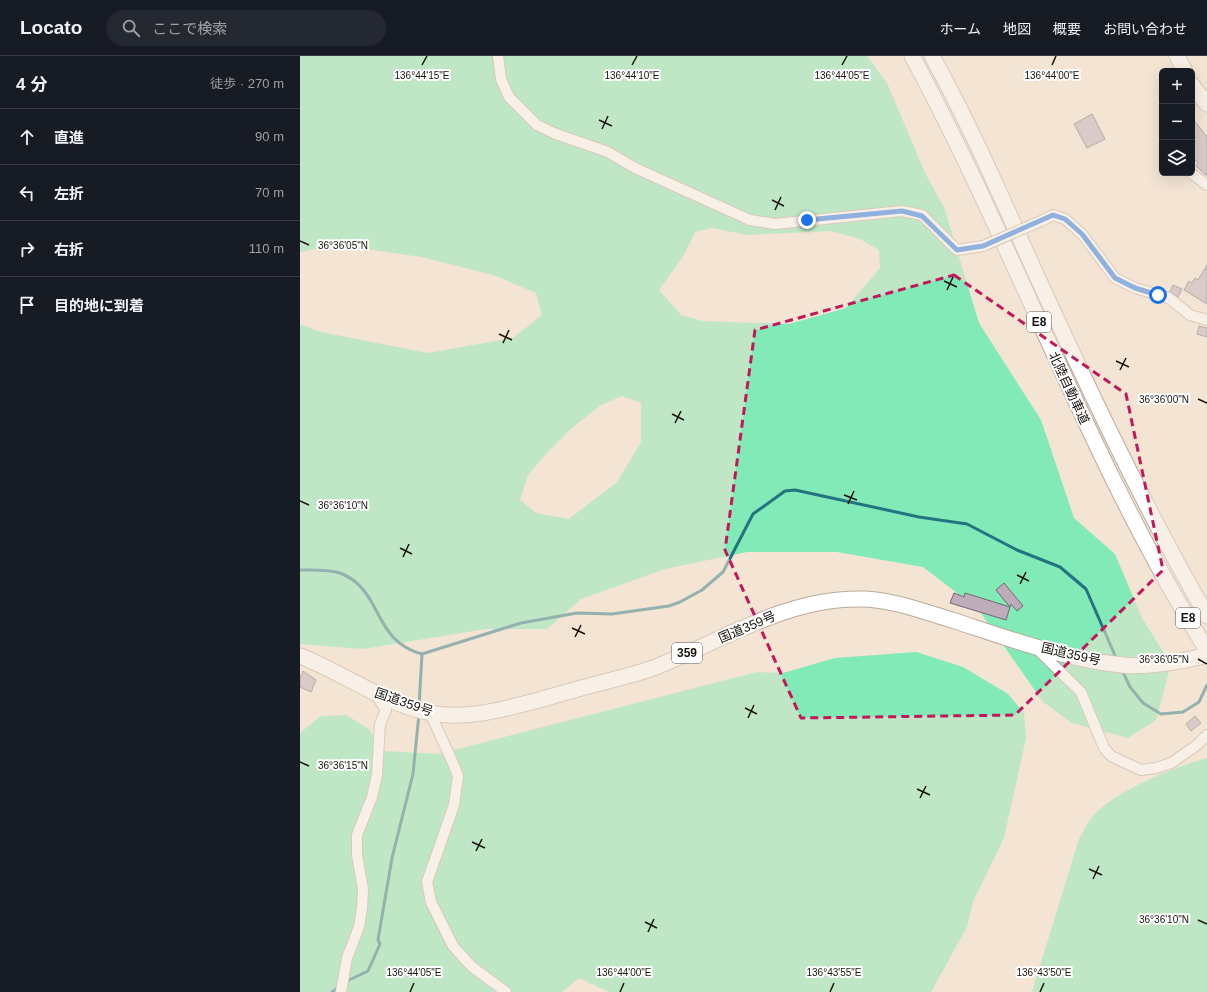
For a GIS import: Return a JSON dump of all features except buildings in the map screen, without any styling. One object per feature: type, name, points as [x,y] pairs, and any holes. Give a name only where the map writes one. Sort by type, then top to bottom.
[{"type":"highway","name":"北陸自動車道","points":[[912,56],[965,159],[1112,480],[1170,586],[1204,654]]},
{"type":"highway","name":"北陸自動車道","points":[[932,56],[950,88],[976,142],[1102,417],[1156,526],[1207,616]]},
{"type":"highway","points":[[1177,56],[1183,68]]},
{"type":"highway","points":[[1195,92],[1207,104]]},
{"type":"highway","name":"国道359号","points":[[300,656],[319,664],[373,692],[430,713],[454,715],[507,709],[651,669],[783,612],[826,601],[861,599],[909,606],[1033,646],[1077,657],[1124,666],[1172,662],[1204,654]]},
{"type":"street","points":[[498,56],[501,79],[509,96],[537,125],[556,134],[608,152],[635,168],[750,220],[775,224],[902,211],[922,216],[957,250],[983,246],[1053,215],[1065,219],[1082,234],[1115,278],[1135,288],[1169,298],[1190,315],[1207,320]]},
{"type":"street","points":[[1195,176],[1207,186]]},
{"type":"street","points":[[1033,646],[1081,692],[1104,748],[1111,756],[1141,770],[1156,768],[1172,763],[1197,745],[1207,735]]},
{"type":"street","points":[[341,992],[347,958],[359,927],[362,908],[363,889],[357,855],[357,835],[372,797],[377,774],[380,724],[386,710],[373,692]]},
{"type":"street","points":[[430,713],[458,776],[454,805],[427,882],[431,902],[453,946],[471,966],[506,992]]},
{"type":"highlighted area","points":[[954,275],[1126,394],[1163,570],[1015,715],[801,718],[725,550],[755,330]]},
{"type":"green space","points":[[300,56],[867,56],[887,83],[926,175],[944,207],[979,323],[1041,420],[1074,518],[1115,554],[1142,618],[1171,664],[1156,720],[1128,738],[1072,723],[1043,702],[978,609],[923,567],[837,552],[747,552],[665,569],[581,599],[547,629],[486,629],[363,649],[300,644],[300,324],[321,332],[428,353],[513,338],[542,315],[536,293],[493,275],[421,257],[366,249],[326,247],[300,252]],"holes":[[[712,228],[747,235],[830,231],[860,239],[879,250],[880,268],[846,308],[789,324],[703,321],[681,315],[659,290],[684,255],[695,232]],[[622,396],[641,403],[641,442],[617,482],[569,519],[536,513],[520,500],[528,475],[544,456],[572,428],[601,405]]]},
{"type":"green space","points":[[916,652],[963,667],[1008,694],[1024,713],[1026,738],[1004,838],[973,902],[967,927],[931,992],[609,992],[579,978],[562,992],[300,992],[300,733],[321,716],[346,715],[369,729],[384,751],[438,754],[757,672],[783,673],[835,658]]},
{"type":"green space","points":[[1207,758],[1207,992],[1032,992],[1079,839],[1092,817],[1105,805],[1147,780],[1178,767]]},
{"type":"waterway","points":[[300,570],[320,570],[340,573],[354,581],[372,602],[385,627],[394,638],[406,647],[422,654],[521,623],[577,613],[612,614],[669,606],[680,602],[702,590],[723,572],[753,514],[785,491],[795,490],[919,517],[967,524],[1017,550],[1060,567],[1086,589],[1117,660]]},
{"type":"waterway","points":[[419,706],[422,654]]},
{"type":"waterway","points":[[1122,670],[1130,687],[1143,703],[1161,714],[1183,712],[1199,702],[1207,685]]},
{"type":"waterway","points":[[345,982],[368,971],[380,944],[378,940],[392,858],[413,774],[419,714]]},
{"type":"waterway","points":[[332,992],[339,987]]},
{"type":"route","points":[[807,220],[902,211],[922,216],[957,250],[983,246],[1053,215],[1065,219],[1082,234],[1115,278],[1135,288],[1158,295]]}]
